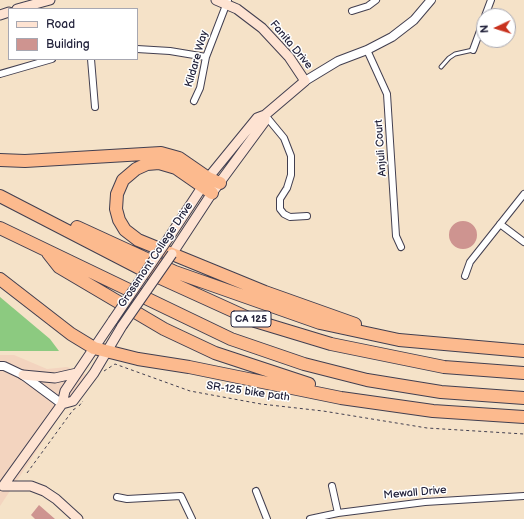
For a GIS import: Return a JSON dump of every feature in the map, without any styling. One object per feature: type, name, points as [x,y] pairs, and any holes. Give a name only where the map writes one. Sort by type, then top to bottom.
[{"type":"highway","points":[[0,160],[25,161],[161,153],[179,158],[208,186]]},
{"type":"highway","points":[[220,183],[208,186],[170,165],[153,163],[142,166],[127,176],[119,189],[116,204],[119,220],[125,230],[138,240],[265,292],[399,340]]},
{"type":"highway","points":[[0,196],[59,218],[129,252],[207,285],[320,323],[399,340],[524,351]]},
{"type":"highway","name":"CA 125","points":[[0,196],[145,271],[255,321],[331,344],[444,367],[524,373]]},
{"type":"highway","name":"CA 125","points":[[0,228],[231,339],[304,364],[367,380],[440,392],[524,398]]},
{"type":"highway","points":[[46,251],[58,267],[164,329],[214,353],[290,378],[375,403]]},
{"type":"highway","points":[[0,279],[71,334],[94,348],[138,359],[375,403],[433,411],[524,418]]},
{"type":"main road","points":[[21,8],[50,0]]},
{"type":"main road","name":"Fanita Drive","points":[[216,0],[227,2],[262,28],[289,57],[305,81]]},
{"type":"main road","name":"Grossmont College Drive","points":[[1,487],[62,404],[65,391],[170,236],[257,118],[265,115],[305,81]]},
{"type":"main road","name":"Grossmont College Drive","points":[[220,183],[265,121],[265,115]]},
{"type":"main road","name":"Grossmont College Drive","points":[[62,404],[72,401],[108,351],[122,326],[179,242],[208,186]]},
{"type":"main road","points":[[23,375],[55,378],[77,373]]},
{"type":"main road","points":[[1,487],[31,486],[44,491],[56,499],[78,519]]},
{"type":"street","points":[[352,11],[368,6],[376,0]]},
{"type":"street","name":"Grossmont College Drive","points":[[305,81],[338,61],[367,50],[392,37],[414,20],[431,0]]},
{"type":"street","points":[[484,0],[490,2]]},
{"type":"street","name":"Kildare Way","points":[[194,101],[200,88],[206,57],[227,2]]},
{"type":"street","points":[[473,50],[476,42]]},
{"type":"street","points":[[138,49],[170,51],[206,57]]},
{"type":"street","name":"Anjuli Court","points":[[367,50],[387,94],[396,236],[401,247]]},
{"type":"street","points":[[0,74],[49,60]]},
{"type":"street","points":[[91,60],[95,107]]},
{"type":"street","points":[[265,115],[284,138],[291,156],[291,175],[287,188],[280,199],[280,209],[284,214],[290,217],[306,216]]},
{"type":"street","points":[[465,276],[470,262],[524,194]]},
{"type":"street","points":[[500,224],[524,242]]},
{"type":"street","points":[[0,366],[4,366],[23,375],[62,404]]},
{"type":"street","points":[[332,486],[338,513]]},
{"type":"street","points":[[256,491],[267,519]]},
{"type":"street","points":[[117,497],[127,499],[181,496],[192,519]]},
{"type":"street","name":"Mewall Drive","points":[[310,519],[338,513],[424,502],[524,496]]},
{"type":"lane","points":[[441,67],[455,54],[473,50]]},
{"type":"path","name":"SR-125 bike path","points":[[103,372],[115,364],[190,391],[230,399],[323,411],[427,428],[524,434]]},
{"type":"path","points":[[27,473],[73,410],[80,406],[86,396]]},
{"type":"shaded area","points":[[0,355],[14,355],[47,369],[67,367],[87,375],[0,506]]},
{"type":"green space","points":[[0,297],[50,339],[59,351],[0,351]]},
{"type":"building","points":[[463,221],[473,225],[477,235],[473,245],[463,249],[453,245],[449,235],[453,225]]},
{"type":"building","points":[[39,505],[55,519],[35,519],[31,515]]}]
